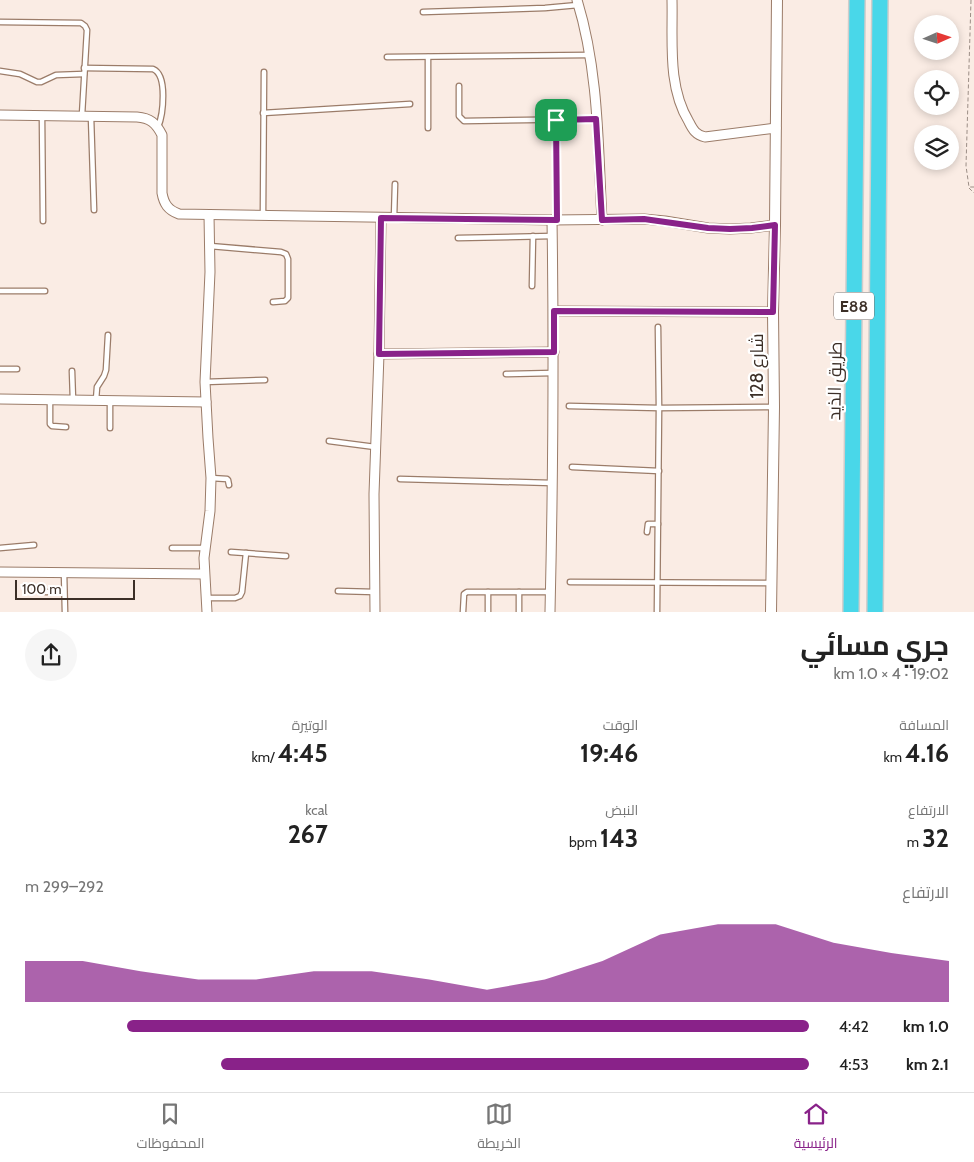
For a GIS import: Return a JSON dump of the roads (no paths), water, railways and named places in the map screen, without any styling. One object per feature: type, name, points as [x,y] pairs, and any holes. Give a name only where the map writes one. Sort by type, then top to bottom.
[{"type":"highway","name":"طريق الذيد","points":[[851,611],[857,0]]},
{"type":"highway","name":"E88","points":[[876,609],[880,0]]},
{"type":"street","points":[[672,0],[674,76],[680,105],[694,131],[705,137],[776,128]]},
{"type":"street","name":"شارع 128","points":[[771,612],[777,0]]},
{"type":"street","points":[[578,2],[589,55],[594,93],[602,220]]},
{"type":"street","points":[[0,114],[82,115],[145,118],[153,121],[162,134],[162,193],[167,207],[172,212],[179,214],[554,220],[644,219],[708,228],[730,229],[775,225]]},
{"type":"street","points":[[207,612],[204,548],[210,511],[211,478],[205,382],[209,301],[209,215]]},
{"type":"street","points":[[375,612],[374,494],[381,218]]},
{"type":"street","points":[[550,612],[554,373],[552,236],[554,220]]},
{"type":"street","points":[[554,311],[773,312]]},
{"type":"street","points":[[379,354],[554,352]]},
{"type":"street","points":[[0,399],[206,402]]},
{"type":"street","points":[[0,572],[204,574]]},
{"type":"lane","points":[[423,12],[545,8],[578,2]]},
{"type":"lane","points":[[0,22],[83,24],[87,30],[82,115]]},
{"type":"lane","points":[[387,58],[589,55]]},
{"type":"lane","points":[[428,57],[428,128]]},
{"type":"lane","points":[[84,68],[157,71],[162,86],[163,104],[162,116],[158,127]]},
{"type":"lane","points":[[0,71],[20,74],[37,82],[56,75],[84,74]]},
{"type":"lane","points":[[263,216],[264,72]]},
{"type":"lane","points":[[459,86],[460,116],[464,121],[596,119]]},
{"type":"lane","points":[[263,113],[410,104]]},
{"type":"lane","points":[[42,115],[43,221]]},
{"type":"lane","points":[[92,116],[94,210]]},
{"type":"lane","points":[[554,220],[556,120]]},
{"type":"lane","points":[[394,218],[395,184]]},
{"type":"lane","points":[[532,286],[533,236]]},
{"type":"lane","points":[[458,238],[552,236]]},
{"type":"lane","points":[[210,246],[286,254],[288,259],[288,298],[285,301],[273,302]]},
{"type":"lane","points":[[0,291],[45,291]]},
{"type":"lane","points":[[657,612],[659,471],[658,327]]},
{"type":"lane","points":[[96,400],[96,387],[106,370],[108,335]]},
{"type":"lane","points":[[0,369],[17,369]]},
{"type":"lane","points":[[72,371],[73,400]]},
{"type":"lane","points":[[506,374],[554,373]]},
{"type":"lane","points":[[205,382],[265,380]]},
{"type":"lane","points":[[50,400],[50,424],[52,426],[66,427]]},
{"type":"lane","points":[[110,400],[110,428]]},
{"type":"lane","points":[[569,406],[659,408],[774,407]]},
{"type":"lane","points":[[329,441],[375,447]]},
{"type":"lane","points":[[572,467],[659,471]]},
{"type":"lane","points":[[211,478],[227,479],[228,485]]},
{"type":"lane","points":[[400,479],[553,483]]},
{"type":"lane","points":[[647,532],[648,524],[658,524]]},
{"type":"lane","points":[[0,548],[34,545]]},
{"type":"lane","points":[[172,548],[204,548]]},
{"type":"lane","points":[[231,552],[286,556]]},
{"type":"lane","points":[[206,598],[235,598],[240,596],[246,553]]},
{"type":"lane","points":[[64,572],[65,612]]},
{"type":"lane","points":[[570,582],[771,583]]},
{"type":"lane","points":[[46,592],[64,591]]},
{"type":"lane","points":[[338,591],[374,592]]},
{"type":"lane","points":[[463,612],[464,596],[467,592],[551,592]]},
{"type":"lane","points":[[488,592],[488,612]]},
{"type":"lane","points":[[519,612],[520,592]]}]
